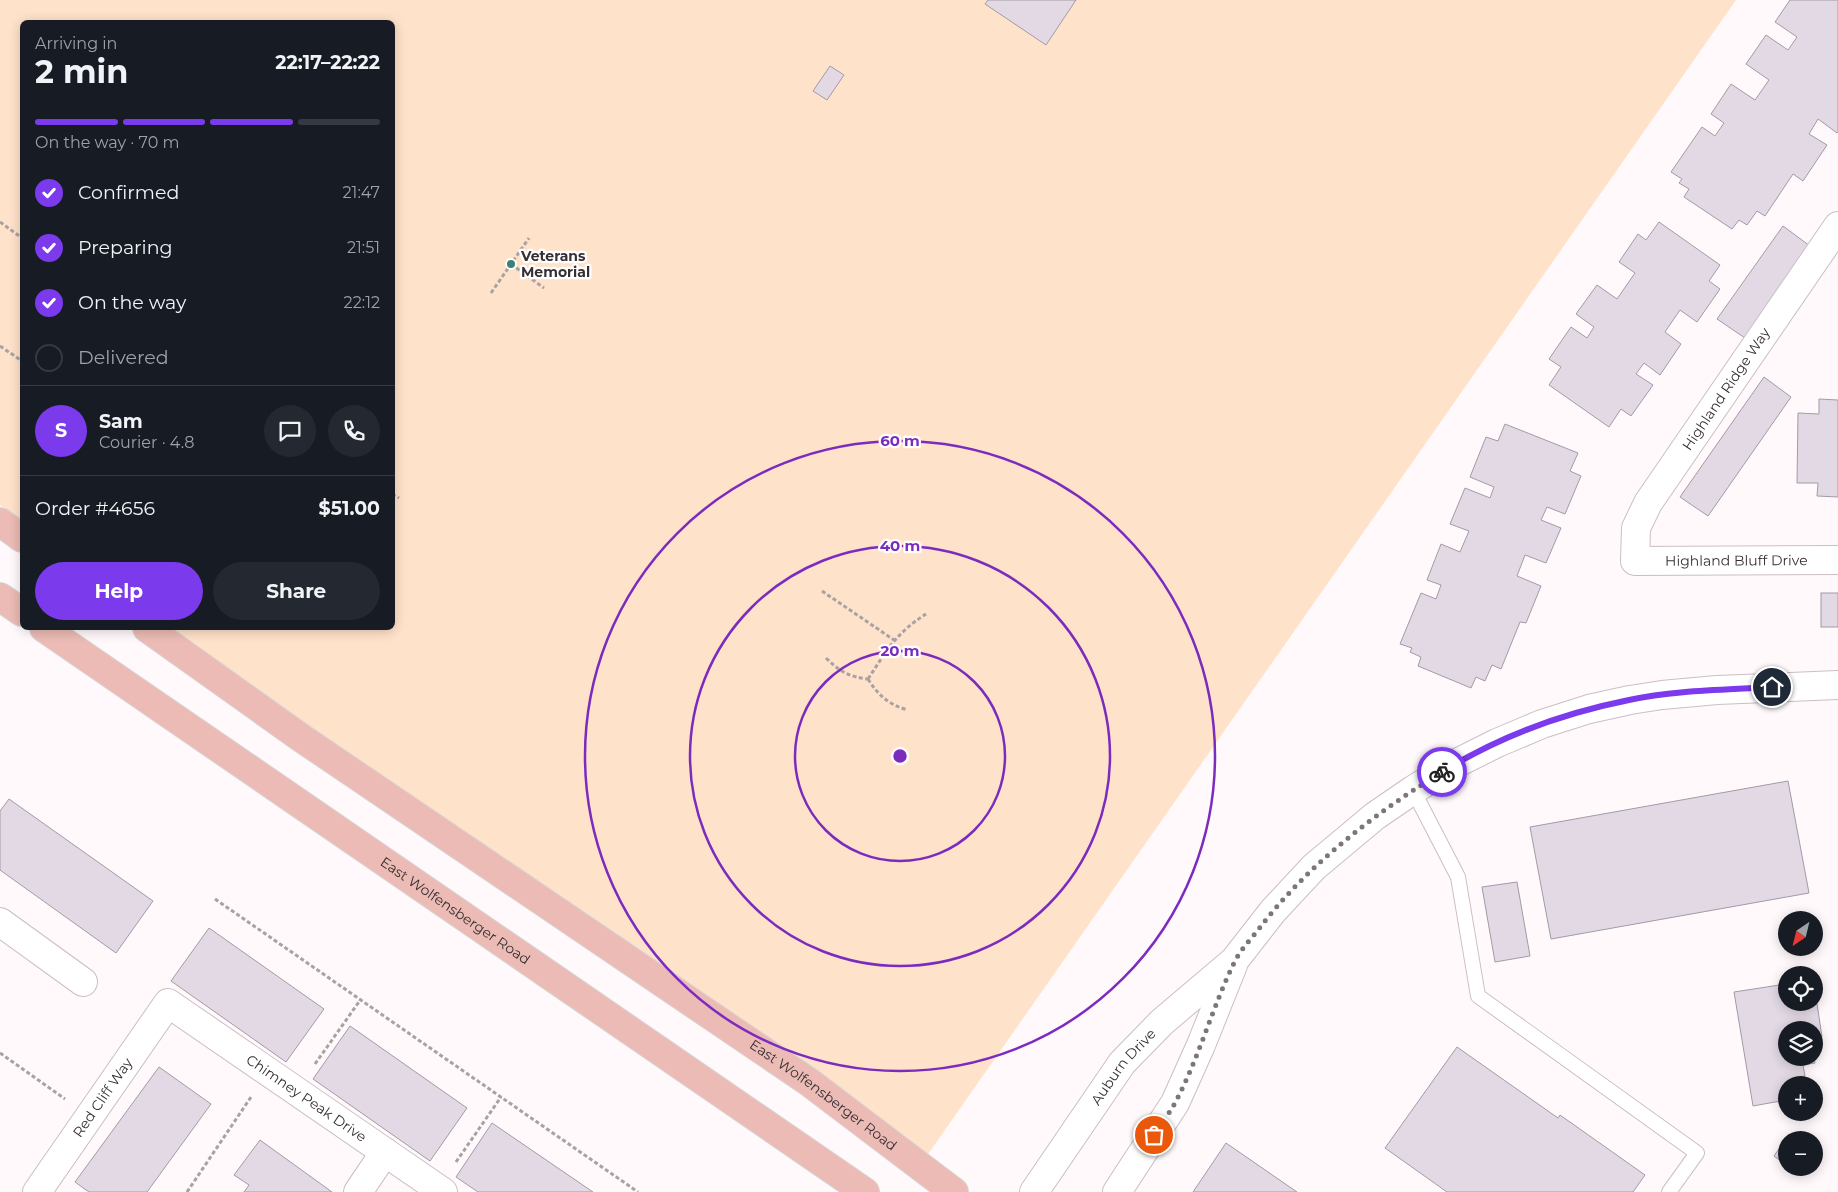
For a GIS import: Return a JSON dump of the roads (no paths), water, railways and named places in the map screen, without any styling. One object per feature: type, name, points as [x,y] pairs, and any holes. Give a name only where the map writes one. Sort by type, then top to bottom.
[{"type":"main road","points":[[0,522],[20,537]]},
{"type":"main road","points":[[0,597],[20,611]]},
{"type":"main road","name":"East Wolfensberger Road","points":[[46,630],[865,1192]]},
{"type":"main road","name":"East Wolfensberger Road","points":[[150,630],[300,737],[809,1082],[954,1192]]},
{"type":"street","name":"Highland Ridge Way","points":[[1635,561],[1636,528],[1648,503],[1838,226]]},
{"type":"street","name":"Highland Bluff Drive","points":[[1635,561],[1838,560]]},
{"type":"street","points":[[0,611],[20,620]]},
{"type":"street","name":"Auburn Drive","points":[[1034,1192],[1122,1063],[1162,1022],[1234,961],[1273,911],[1314,868],[1375,816],[1413,790],[1455,764],[1496,743],[1542,724],[1589,709],[1662,695],[1717,690],[1838,685]]},
{"type":"street","points":[[0,922],[84,982]]},
{"type":"street","name":"Auburn Drive","points":[[1116,1192],[1175,1103],[1201,1046],[1234,961]]},
{"type":"street","name":"Chimney Peak Drive","points":[[168,1004],[441,1191]]},
{"type":"street","name":"Red Cliff Way","points":[[38,1192],[168,1004]]},
{"type":"street","points":[[358,1192],[385,1152]]},
{"type":"lane","points":[[1413,790],[1458,877],[1478,996],[1697,1153],[1669,1192]]},
{"type":"place","name":"Veterans Memorial","points":[[511,264]]}]
